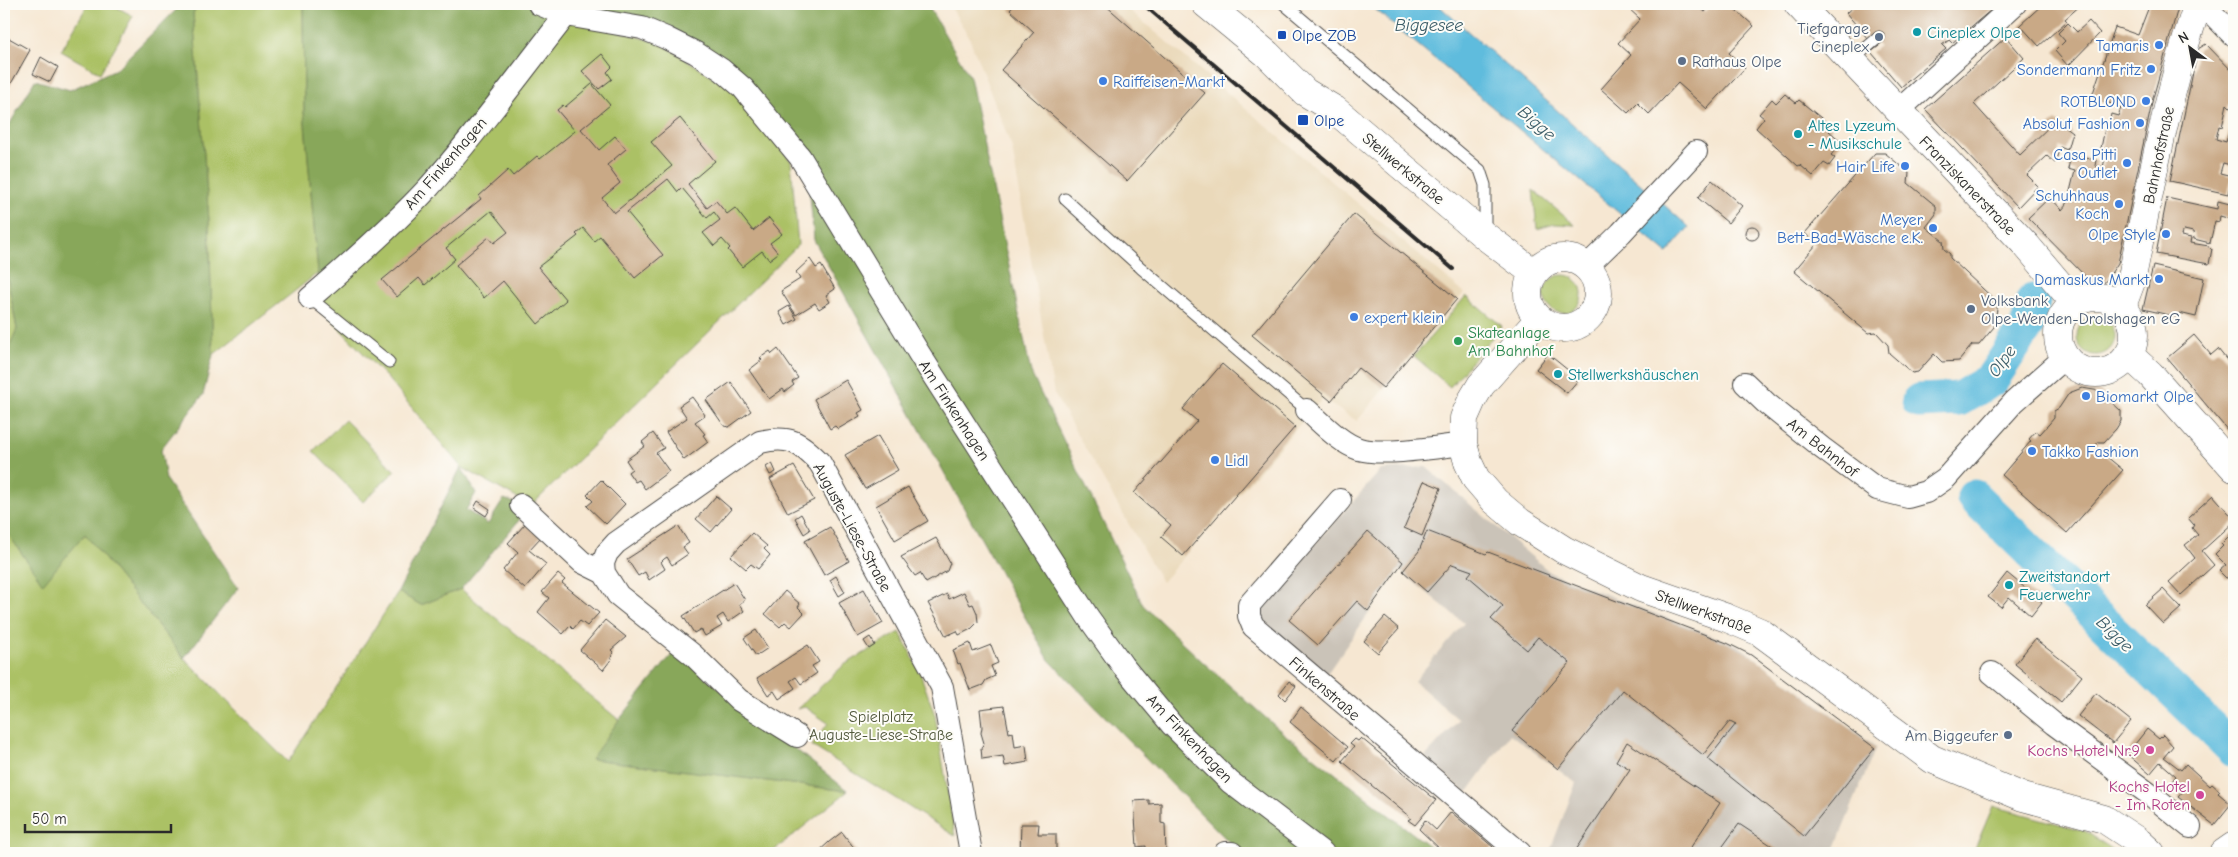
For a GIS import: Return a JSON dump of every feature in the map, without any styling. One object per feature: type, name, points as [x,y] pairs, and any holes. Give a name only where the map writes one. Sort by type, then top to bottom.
[{"type":"main road","name":"Stellwerkstraße","points":[[1206,4],[1267,54],[1305,92],[1335,110],[1485,236],[1534,273]]},
{"type":"main road","name":"Franziskanerstraße","points":[[1798,4],[1850,62],[2026,246],[2074,303]]},
{"type":"main road","name":"Bahnhofstraße","points":[[2122,306],[2131,282],[2169,104],[2185,42],[2198,4]]},
{"type":"main road","points":[[1565,258],[1576,260],[1586,267],[1594,275],[1598,286],[1595,308],[1589,317],[1580,324],[1570,328],[1548,325],[1539,319],[1529,302],[1530,282],[1534,273],[1542,265],[1553,259],[1565,258]]},
{"type":"main road","points":[[2099,297],[2111,300],[2122,306],[2130,317],[2134,330],[2133,343],[2129,355],[2120,364],[2110,371],[2085,372],[2065,358],[2060,348],[2058,328],[2063,314],[2074,303],[2086,298],[2099,297]]},
{"type":"main road","name":"Stellwerkstraße","points":[[1539,319],[1482,385],[1472,400],[1464,418],[1463,444],[1468,462],[1476,479],[1495,501],[1520,522],[1564,550],[1641,588],[1727,618],[1760,632],[1932,759],[1980,781],[2023,797],[2104,819],[2139,842],[2151,853]]},
{"type":"main road","points":[[2129,355],[2150,374],[2234,468]]},
{"type":"main road","points":[[2224,853],[2234,846]]},
{"type":"street","name":"Am Finkenhagen","points":[[538,4],[566,15],[642,28],[666,38],[716,66],[743,88],[800,157],[920,355],[1088,617],[1123,666],[1172,725],[1230,782],[1323,853]]},
{"type":"street","points":[[1898,111],[2015,4]]},
{"type":"street","points":[[2203,4],[2234,36]]},
{"type":"street","name":"Am Finkenhagen","points":[[310,298],[357,258],[427,188],[460,151],[566,15]]},
{"type":"street","points":[[1586,267],[1621,233],[1696,152]]},
{"type":"street","name":"Am Bahnhof","points":[[1745,383],[1794,426],[1877,489],[1908,497],[1926,492],[1946,478],[2014,402],[2065,358]]},
{"type":"street","points":[[1307,410],[1336,435],[1359,449],[1385,451],[1427,449],[1463,444]]},
{"type":"street","name":"Auguste-Liese-Straße","points":[[604,574],[603,563],[607,553],[616,543],[760,442],[778,437],[793,440],[808,450],[820,463],[942,687],[970,853]]},
{"type":"street","name":"Finkenstraße","points":[[1340,500],[1250,605],[1249,616],[1253,626],[1520,853]]},
{"type":"street","points":[[521,505],[582,562],[604,574],[618,595],[693,655],[739,700],[797,736]]},
{"type":"street","points":[[1992,673],[2054,724],[2190,826]]},
{"type":"street","points":[[1224,853],[1232,853]]},
{"type":"lane","points":[[1284,4],[1480,170],[1485,185],[1485,236]]},
{"type":"lane","points":[[1850,62],[1879,37]]},
{"type":"lane","points":[[1065,199],[1141,268],[1307,410]]},
{"type":"lane","points":[[310,298],[389,362]]},
{"type":"shaded area","points":[[949,4],[1122,4],[1464,293],[1357,421],[1322,399],[1162,582],[1054,394],[1012,148],[969,37]]},
{"type":"shaded area","points":[[1426,467],[1551,573],[1739,646],[1876,747],[1833,853],[1549,853],[1576,783],[1510,734],[1467,793],[1425,757],[1459,720],[1414,681],[1464,623],[1399,570],[1326,675],[1253,614],[1381,470]]},
{"type":"green space","points":[[88,4],[111,4],[133,16],[100,73],[61,51]]},
{"type":"green space","points":[[182,4],[199,4],[193,13],[209,221],[213,355],[203,395],[161,449],[166,480],[238,588],[184,658],[85,534],[43,584],[4,528],[4,360],[17,329],[4,260],[4,134],[35,80],[70,90],[116,69]]},
{"type":"green space","points":[[199,4],[303,4],[304,112],[318,273],[213,355],[209,221],[193,13]]},
{"type":"green space","points":[[303,4],[927,4],[970,77],[1031,373],[1143,605],[1204,663],[1283,733],[1438,853],[1258,853],[1250,851],[1248,853],[1220,853],[1230,843],[1049,660],[814,240],[806,153],[705,50],[566,15],[482,121],[310,298],[318,273],[304,112]]},
{"type":"green space","points":[[566,15],[662,44],[735,91],[791,161],[798,245],[531,506],[461,467],[388,379],[310,298]]},
{"type":"green space","points":[[1533,190],[1575,225],[1555,224],[1537,229]]},
{"type":"green space","points":[[4,260],[17,329],[4,360]]},
{"type":"green space","points":[[1563,275],[1577,280],[1582,294],[1577,308],[1563,313],[1549,308],[1544,294],[1549,280]]},
{"type":"green space","name":"Skateanlage Am Bahnhof","points":[[1466,296],[1502,326],[1450,387],[1414,356]]},
{"type":"green space","points":[[2096,317],[2110,322],[2115,336],[2110,350],[2096,355],[2082,350],[2077,336],[2082,322]]},
{"type":"green space","points":[[345,420],[395,471],[363,502],[313,451]]},
{"type":"green space","points":[[461,467],[476,493],[466,510],[488,524],[504,499],[521,505],[526,512],[461,589],[421,605],[398,592]]},
{"type":"green space","points":[[4,528],[43,583],[85,534],[184,658],[288,762],[398,592],[421,605],[461,589],[619,720],[592,759],[848,791],[771,853],[4,853]]},
{"type":"green space","name":"Spielplatz Auguste-Liese-Straße","points":[[900,632],[919,670],[935,715],[955,836],[812,746],[828,723],[805,707],[797,709],[844,665]]},
{"type":"green space","points":[[674,652],[848,791],[591,759],[619,720]]},
{"type":"green space","points":[[1993,806],[2085,831],[2118,853],[2043,853],[2013,848],[1996,853],[1973,853]]},
{"type":"water","name":"Biggesee","points":[[1369,4],[1437,4],[1689,227],[1667,253]]},
{"type":"building","name":"Raiffeisen-Markt","points":[[1015,4],[1104,4],[1205,93],[1127,181],[1001,70],[1034,32],[1010,10]]},
{"type":"building","name":"Rathaus Olpe","points":[[1629,4],[1696,4],[1705,12],[1712,4],[1729,4],[1754,26],[1729,53],[1745,68],[1707,109],[1678,83],[1649,114],[1638,103],[1628,113],[1601,89],[1631,55],[1618,43],[1640,19],[1627,7]]},
{"type":"building","points":[[1856,4],[1998,4],[1952,43],[1949,40],[1942,45],[1946,49],[1901,87],[1871,52],[1879,46],[1871,37],[1868,39],[1846,13]]},
{"type":"building","points":[[2043,4],[2082,4],[2065,19],[2067,21],[2039,46],[2020,25]]},
{"type":"building","points":[[2150,4],[2179,4],[2153,98],[2118,263],[2105,282],[2092,283],[2028,218],[2050,197],[2062,210],[2067,204],[2075,171],[2068,169],[2071,155],[2096,160],[2095,166],[2103,167],[2106,155],[2100,153],[2105,128],[2108,128],[2111,114],[2118,116],[2121,108],[2116,107],[2117,105],[2091,99],[2115,27],[2138,35]]},
{"type":"building","points":[[2089,21],[2100,33],[2068,66],[2055,51],[2065,41],[2058,33],[2068,23],[2077,32]]},
{"type":"building","points":[[7,37],[30,50],[4,96],[4,43]]},
{"type":"building","points":[[2006,37],[2024,58],[1974,104],[2020,155],[2056,120],[2072,132],[2067,150],[2060,147],[2055,163],[2047,156],[2027,175],[2038,186],[2018,207],[1925,109]]},
{"type":"building","points":[[2206,44],[2234,73],[2234,111],[2227,104],[2222,127],[2219,126],[2216,139],[2226,142],[2229,132],[2234,134],[2234,166],[2223,163],[2220,173],[2232,176],[2228,194],[2170,181],[2198,49]]},
{"type":"building","points":[[602,54],[612,67],[607,72],[612,79],[599,89],[582,71]]},
{"type":"building","points":[[41,57],[58,67],[50,82],[33,74]]},
{"type":"building","points":[[592,84],[610,105],[581,129],[599,150],[615,136],[626,149],[607,165],[620,183],[602,198],[614,213],[672,166],[651,142],[680,118],[715,161],[688,184],[707,208],[716,201],[727,214],[735,208],[753,231],[769,218],[782,234],[770,243],[778,253],[769,260],[762,251],[742,267],[728,250],[730,248],[722,239],[714,246],[703,233],[720,220],[714,212],[707,218],[682,188],[678,192],[668,179],[627,212],[663,255],[635,278],[600,236],[594,241],[583,228],[576,234],[578,236],[538,267],[566,300],[538,324],[503,281],[484,298],[456,265],[489,237],[494,243],[508,232],[491,211],[446,248],[455,259],[425,285],[419,278],[397,297],[382,280],[481,199],[479,196],[508,170],[513,176],[537,156],[540,159],[575,131],[557,110],[563,105],[565,107]]},
{"type":"building","name":"Altes Lyzeum - Musikschule","points":[[1785,94],[1796,103],[1799,100],[1832,127],[1829,131],[1842,142],[1831,155],[1835,158],[1829,166],[1824,163],[1813,176],[1800,165],[1798,166],[1756,128],[1764,118],[1759,114],[1772,99],[1776,103]]},
{"type":"building","points":[[1875,153],[1885,153],[1909,173],[1908,183],[1936,206],[1936,214],[1926,227],[1943,241],[1944,249],[1950,254],[1950,258],[1998,303],[1994,327],[1979,345],[1972,345],[1959,361],[1942,362],[1934,354],[1918,372],[1912,373],[1889,353],[1888,345],[1876,332],[1868,333],[1794,271],[1816,245],[1805,233]]},
{"type":"building","points":[[1712,180],[1742,206],[1728,223],[1698,198]]},
{"type":"building","points":[[2167,198],[2217,209],[2218,201],[2234,205],[2234,220],[2220,216],[2219,222],[2215,221],[2210,243],[2194,239],[2193,232],[2184,230],[2182,232],[2181,236],[2191,238],[2190,243],[2209,246],[2212,249],[2209,264],[2156,254]]},
{"type":"building","name":"expert klein","points":[[1354,214],[1457,299],[1383,388],[1358,368],[1331,401],[1252,335]]},
{"type":"building","points":[[1752,226],[1757,228],[1759,233],[1757,238],[1752,240],[1747,238],[1745,233],[1747,228]]},
{"type":"building","points":[[810,259],[816,268],[821,265],[835,289],[826,295],[830,302],[819,309],[815,303],[796,315],[781,291],[800,279],[796,272]]},
{"type":"building","points":[[2153,266],[2204,278],[2196,317],[2179,313],[2178,317],[2143,309]]},
{"type":"building","points":[[789,306],[797,319],[786,325],[779,312]]},
{"type":"building","points":[[2194,335],[2211,355],[2218,349],[2234,369],[2234,438],[2167,358]]},
{"type":"building","points":[[778,349],[798,378],[792,382],[794,385],[785,392],[783,389],[769,399],[749,370],[762,360],[760,358],[770,351],[772,354]]},
{"type":"building","name":"Stellwerkshäuschen","points":[[1548,354],[1579,379],[1567,393],[1536,369]]},
{"type":"building","name":"Lidl","points":[[1222,364],[1295,427],[1183,556],[1161,537],[1171,525],[1134,493],[1197,421],[1183,409]]},
{"type":"building","points":[[846,380],[863,410],[858,413],[860,416],[838,429],[835,426],[830,429],[814,399]]},
{"type":"building","points":[[731,382],[751,411],[729,427],[724,426],[706,400]]},
{"type":"building","points":[[2082,388],[2100,391],[2121,411],[2121,421],[2116,429],[2104,442],[2098,442],[2095,447],[2123,470],[2067,533],[2002,475],[2031,441],[2029,439],[2036,431],[2040,434],[2054,418],[2054,411],[2059,408],[2069,393]]},
{"type":"building","points":[[692,397],[705,415],[695,422],[705,434],[703,435],[708,442],[684,460],[666,432],[687,418],[679,406]]},
{"type":"building","points":[[653,433],[664,448],[656,453],[669,471],[645,489],[639,480],[635,482],[628,472],[632,469],[626,460],[645,446],[642,442]]},
{"type":"building","points":[[878,436],[898,470],[865,489],[845,455]]},
{"type":"building","points":[[772,463],[776,472],[770,475],[766,467]]},
{"type":"building","points":[[794,466],[814,500],[788,513],[770,479]]},
{"type":"building","points":[[601,480],[625,504],[606,524],[587,506],[593,501],[587,495]]},
{"type":"building","points":[[1424,481],[1441,488],[1422,536],[1404,528]]},
{"type":"building","points":[[908,487],[928,521],[895,540],[876,506]]},
{"type":"building","points":[[2213,495],[2234,519],[2234,522],[2202,551],[2214,565],[2181,595],[2169,582],[2195,558],[2185,545],[2198,535],[2192,528],[2194,525],[2188,518]]},
{"type":"building","points":[[716,496],[731,509],[711,532],[696,519]]},
{"type":"building","points":[[478,501],[490,509],[486,516],[474,508]]},
{"type":"building","points":[[801,514],[810,530],[804,534],[795,518]]},
{"type":"building","points":[[525,524],[541,537],[529,550],[546,564],[525,589],[503,570],[518,552],[508,543]]},
{"type":"building","points":[[678,526],[689,543],[683,547],[688,554],[672,565],[667,557],[664,559],[661,562],[665,569],[649,580],[645,572],[638,576],[627,559]]},
{"type":"building","points":[[830,527],[849,561],[824,575],[805,541]]},
{"type":"building","points":[[1368,531],[1403,562],[1368,611],[1357,601],[1318,645],[1289,620]]},
{"type":"building","points":[[1427,531],[1486,554],[1488,552],[1727,643],[1751,655],[1875,748],[1804,836],[1708,759],[1736,724],[1730,721],[1703,755],[1623,690],[1558,769],[1512,731],[1570,663],[1538,637],[1527,650],[1491,619],[1503,606],[1468,576],[1472,571],[1452,564],[1427,592],[1403,571],[1419,551]]},
{"type":"building","points":[[752,533],[767,546],[764,549],[770,555],[758,569],[751,564],[746,569],[731,556]]},
{"type":"building","points":[[2232,533],[2234,535],[2234,576],[2226,578],[2219,571],[2226,565],[2215,554],[2223,546],[2221,544]]},
{"type":"building","points":[[936,538],[950,563],[947,571],[926,583],[920,573],[915,576],[901,557]]},
{"type":"building","name":"Zweitstandort Feuerwehr","points":[[2007,573],[2042,602],[2031,616],[2009,597],[2001,607],[1988,597]]},
{"type":"building","points":[[558,574],[565,580],[562,583],[599,613],[587,626],[580,621],[573,629],[570,626],[563,634],[538,612],[549,598],[542,592]]},
{"type":"building","points":[[836,576],[845,592],[839,596],[830,580]]},
{"type":"building","points":[[734,583],[745,600],[739,604],[744,611],[728,622],[723,614],[717,618],[722,626],[705,636],[701,629],[694,633],[683,616]]},
{"type":"building","points":[[864,589],[883,623],[858,637],[839,603]]},
{"type":"building","points":[[2163,589],[2181,608],[2163,624],[2145,605]]},
{"type":"building","points":[[785,591],[800,604],[798,607],[804,613],[791,627],[785,622],[780,627],[765,614]]},
{"type":"building","points":[[964,592],[970,605],[973,604],[978,622],[971,629],[959,635],[957,631],[946,636],[928,603],[947,594],[949,599]]},
{"type":"building","points":[[1385,617],[1399,629],[1378,653],[1364,641]]},
{"type":"building","points":[[605,620],[626,637],[611,650],[613,652],[610,661],[603,670],[580,650]]},
{"type":"building","points":[[756,630],[768,648],[756,656],[744,638]]},
{"type":"building","points":[[870,637],[875,645],[869,649],[864,641]]},
{"type":"building","points":[[2035,639],[2082,676],[2061,702],[2015,664]]},
{"type":"building","points":[[970,643],[973,652],[991,645],[998,663],[991,666],[995,676],[986,680],[983,685],[970,690],[953,650]]},
{"type":"building","points":[[808,645],[819,662],[812,666],[817,673],[801,684],[796,677],[790,681],[795,688],[779,699],[774,691],[768,695],[757,678]]},
{"type":"building","points":[[1289,681],[1296,686],[1285,700],[1279,694]]},
{"type":"building","points":[[2096,693],[2131,721],[2113,743],[2078,716]]},
{"type":"building","points":[[1004,706],[1009,733],[1013,732],[1015,747],[1026,745],[1028,762],[1005,766],[1003,756],[982,759],[981,748],[984,743],[981,733],[980,709]]},
{"type":"building","points":[[1301,707],[1348,747],[1336,761],[1290,722]]},
{"type":"building","points":[[2147,729],[2159,739],[2163,735],[2173,746],[2164,757],[2181,770],[2186,764],[2210,786],[2212,784],[2220,791],[2218,793],[2231,804],[2214,825],[2178,797],[2184,790],[2172,781],[2176,776],[2160,762],[2150,774],[2127,754]]},
{"type":"building","points":[[1361,738],[1436,800],[1415,825],[1408,820],[1411,818],[1342,761],[1354,747],[1350,744],[1355,739],[1358,741]]},
{"type":"building","points":[[1627,742],[1720,803],[1687,853],[1574,853],[1630,769],[1616,761]]},
{"type":"building","points":[[1149,800],[1149,804],[1161,803],[1161,823],[1165,824],[1166,853],[1146,853],[1146,846],[1137,847],[1134,801]]},
{"type":"building","points":[[1451,812],[1493,847],[1489,852],[1491,853],[1444,853],[1419,829],[1425,820],[1436,830]]},
{"type":"building","points":[[1021,824],[1039,824],[1038,834],[1056,834],[1056,853],[1020,853]]},
{"type":"building","points":[[1739,824],[1780,851],[1778,853],[1718,853]]},
{"type":"building","points":[[842,832],[858,853],[817,853],[829,842]]},
{"type":"waterway","name":"Olpe","points":[[1919,401],[1959,399],[1991,380],[2027,326],[2033,301]]},
{"type":"waterway","name":"Bigge","points":[[1974,497],[2234,750]]},
{"type":"railway","points":[[1143,4],[1453,269]]},
{"type":"place","name":"Cineplex Olpe","points":[[1917,32]]},
{"type":"place","name":"Olpe ZOB","points":[[1282,35]]},
{"type":"place","name":"Tiefgarage Cineplex","points":[[1879,37]]},
{"type":"place","name":"Tamaris","points":[[2159,45]]},
{"type":"place","name":"Rathaus Olpe","points":[[1682,61]]},
{"type":"place","name":"Sondermann Fritz","points":[[2151,69]]},
{"type":"place","name":"Raiffeisen-Markt","points":[[1103,81]]},
{"type":"place","name":"ROTBLOND","points":[[2146,101]]},
{"type":"place","name":"Olpe","points":[[1303,120]]},
{"type":"place","name":"Absolut Fashion","points":[[2140,123]]},
{"type":"place","name":"Altes Lyzeum - Musikschule","points":[[1798,134]]},
{"type":"place","name":"Casa Pitti Outlet","points":[[2127,163]]},
{"type":"place","name":"Hair Life","points":[[1905,166]]},
{"type":"place","name":"Schuhhaus Koch","points":[[2119,204]]},
{"type":"place","name":"Meyer Bett-Bad-Wäsche e.K.","points":[[1933,228]]},
{"type":"place","name":"Olpe Style","points":[[2166,234]]},
{"type":"place","name":"Damaskus Markt","points":[[2159,279]]},
{"type":"place","name":"Volksbank Olpe-Wenden-Drolshagen eG","points":[[1971,309]]},
{"type":"place","name":"expert klein","points":[[1354,317]]},
{"type":"place","name":"Skateanlage Am Bahnhof","points":[[1458,341]]},
{"type":"place","name":"Stellwerkshäuschen","points":[[1558,374]]},
{"type":"place","name":"Biomarkt Olpe","points":[[2086,396]]},
{"type":"place","name":"Takko Fashion","points":[[2032,451]]},
{"type":"place","name":"Lidl","points":[[1215,460]]},
{"type":"place","name":"Zweitstandort Feuerwehr","points":[[2009,585]]},
{"type":"place","name":"Am Biggeufer","points":[[2008,735]]},
{"type":"place","name":"Kochs Hotel Nr.9","points":[[2150,750]]},
{"type":"place","name":"Kochs Hotel - Im Roten","points":[[2200,795]]}]
